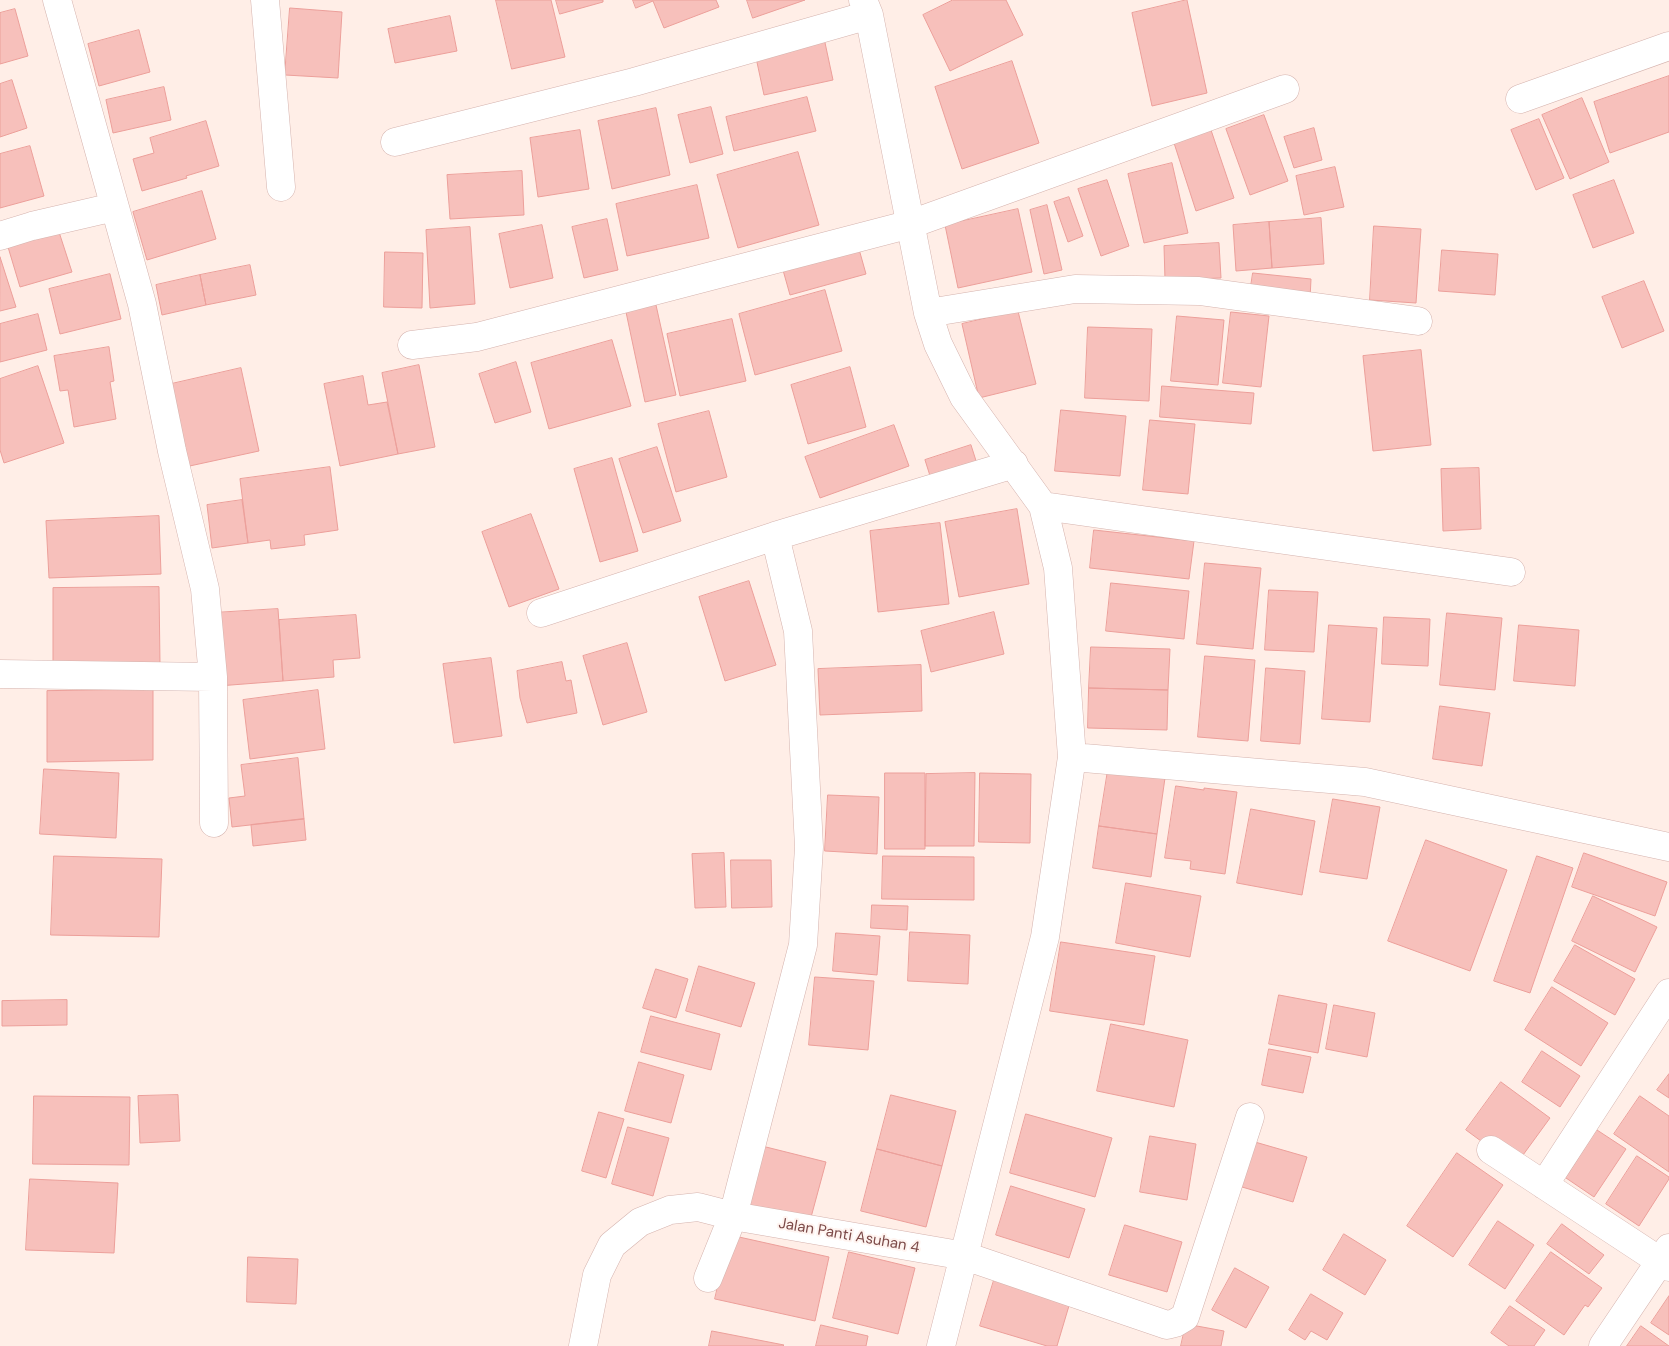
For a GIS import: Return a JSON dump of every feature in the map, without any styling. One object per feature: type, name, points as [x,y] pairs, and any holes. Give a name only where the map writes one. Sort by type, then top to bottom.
[{"type":"street","points":[[57,0],[142,304],[172,451],[205,589],[213,678],[214,823]]},
{"type":"street","points":[[265,0],[281,187]]},
{"type":"street","points":[[395,142],[634,82],[866,7],[928,313],[938,344],[964,397],[1043,506],[1058,568],[1072,757],[1045,937],[941,1346]]},
{"type":"street","points":[[1520,99],[1669,46]]},
{"type":"street","points":[[412,345],[477,337],[911,224],[1285,89]]},
{"type":"street","points":[[0,236],[32,226],[114,207]]},
{"type":"street","points":[[928,313],[1075,289],[1199,291],[1418,321]]},
{"type":"street","points":[[540,613],[775,536],[1014,464]]},
{"type":"street","points":[[1043,506],[1511,572]]},
{"type":"street","points":[[708,1278],[734,1216],[804,935],[809,847],[798,631],[775,536]]},
{"type":"street","points":[[0,674],[213,678]]},
{"type":"street","points":[[1072,757],[1365,782],[1669,847]]},
{"type":"street","points":[[1544,1185],[1660,1027],[1669,993]]},
{"type":"street","name":"Jalan Panti Asuhan 4","points":[[583,1346],[596,1275],[612,1245],[640,1222],[670,1210],[698,1206],[734,1216],[965,1256],[1167,1325],[1175,1323],[1185,1317],[1250,1118]]},
{"type":"street","points":[[1491,1150],[1544,1185],[1666,1259],[1603,1346]]},
{"type":"building","points":[[496,0],[551,0],[565,57],[512,69]]},
{"type":"building","points":[[556,0],[603,0],[603,2],[560,14]]},
{"type":"building","points":[[633,0],[716,0],[719,7],[664,28],[653,1],[636,8]]},
{"type":"building","points":[[747,0],[805,0],[753,18]]},
{"type":"building","points":[[953,0],[1006,0],[1023,35],[950,71],[923,15]]},
{"type":"building","points":[[1187,0],[1207,93],[1152,106],[1132,13]]},
{"type":"building","points":[[290,8],[342,12],[338,78],[285,75]]},
{"type":"building","points":[[15,9],[28,56],[0,64],[0,13]]},
{"type":"building","points":[[450,16],[457,51],[395,63],[388,29]]},
{"type":"building","points":[[139,30],[150,72],[99,86],[88,44]]},
{"type":"building","points":[[824,38],[833,80],[764,95],[755,53]]},
{"type":"building","points":[[1012,61],[1039,143],[962,169],[935,87]]},
{"type":"building","points":[[1669,76],[1669,132],[1610,153],[1594,102]]},
{"type":"building","points":[[12,80],[27,128],[0,137],[0,84]]},
{"type":"building","points":[[164,87],[171,120],[113,133],[106,100]]},
{"type":"building","points":[[807,97],[816,131],[734,151],[726,117]]},
{"type":"building","points":[[1582,98],[1609,162],[1570,179],[1542,115]]},
{"type":"building","points":[[711,107],[723,154],[690,163],[678,115]]},
{"type":"building","points":[[656,108],[670,175],[612,189],[598,121]]},
{"type":"building","points":[[1264,115],[1288,181],[1250,195],[1226,129]]},
{"type":"building","points":[[1539,119],[1564,178],[1536,190],[1511,130]]},
{"type":"building","points":[[206,121],[219,166],[186,176],[187,178],[142,191],[133,159],[154,153],[150,138]]},
{"type":"building","points":[[1314,128],[1322,160],[1294,168],[1284,137]]},
{"type":"building","points":[[580,130],[589,189],[538,197],[530,138]]},
{"type":"building","points":[[1211,130],[1234,198],[1196,211],[1174,143]]},
{"type":"building","points":[[30,146],[44,196],[0,208],[0,154]]},
{"type":"building","points":[[798,152],[819,225],[738,248],[717,175]]},
{"type":"building","points":[[1172,163],[1188,233],[1144,243],[1128,174]]},
{"type":"building","points":[[1335,167],[1344,207],[1304,215],[1296,176]]},
{"type":"building","points":[[522,171],[524,215],[450,219],[447,175]]},
{"type":"building","points":[[1107,180],[1129,246],[1101,256],[1078,189]]},
{"type":"building","points":[[1614,180],[1634,233],[1593,248],[1573,195]]},
{"type":"building","points":[[697,185],[709,238],[627,256],[616,204]]},
{"type":"building","points":[[202,191],[216,239],[147,260],[133,212]]},
{"type":"building","points":[[1069,197],[1083,236],[1068,242],[1054,202]]},
{"type":"building","points":[[1047,205],[1062,270],[1044,274],[1030,210]]},
{"type":"building","points":[[1018,209],[1032,272],[958,288],[945,225]]},
{"type":"building","points":[[1321,218],[1324,264],[1272,268],[1269,222]]},
{"type":"building","points":[[607,219],[618,270],[584,278],[572,227]]},
{"type":"building","points":[[1269,222],[1272,268],[1236,271],[1233,225]]},
{"type":"building","points":[[542,225],[553,278],[510,288],[499,234]]},
{"type":"building","points":[[1374,226],[1421,229],[1416,303],[1370,300]]},
{"type":"building","points":[[470,227],[475,304],[430,308],[426,230]]},
{"type":"building","points":[[59,232],[72,272],[20,287],[8,247]]},
{"type":"building","points":[[857,242],[866,274],[790,295],[781,263]]},
{"type":"building","points":[[1219,243],[1221,278],[1165,280],[1164,246]]},
{"type":"building","points":[[1442,250],[1498,254],[1495,295],[1439,291]]},
{"type":"building","points":[[385,252],[423,253],[422,308],[384,307]]},
{"type":"building","points":[[0,257],[16,307],[0,311]]},
{"type":"building","points":[[250,265],[256,295],[206,305],[200,275]]},
{"type":"building","points":[[1253,273],[1311,279],[1310,299],[1250,293]]},
{"type":"building","points":[[110,274],[121,319],[60,334],[49,289]]},
{"type":"building","points":[[200,275],[206,305],[162,315],[156,285]]},
{"type":"building","points":[[1644,281],[1664,331],[1622,348],[1602,297]]},
{"type":"building","points":[[825,290],[842,351],[755,375],[739,314]]},
{"type":"building","points":[[656,305],[676,395],[645,402],[626,312]]},
{"type":"building","points":[[1018,311],[1036,384],[979,398],[962,324]]},
{"type":"building","points":[[1231,312],[1269,316],[1261,387],[1223,383]]},
{"type":"building","points":[[38,314],[47,350],[0,362],[0,324]]},
{"type":"building","points":[[1177,316],[1224,320],[1218,385],[1171,381]]},
{"type":"building","points":[[732,319],[746,381],[680,396],[667,334]]},
{"type":"building","points":[[1088,327],[1152,329],[1149,401],[1085,398]]},
{"type":"building","points":[[612,340],[631,406],[549,429],[531,363]]},
{"type":"building","points":[[109,347],[114,381],[110,382],[116,419],[74,427],[68,390],[60,391],[54,356]]},
{"type":"building","points":[[1421,350],[1431,445],[1373,451],[1363,356]]},
{"type":"building","points":[[516,362],[531,412],[495,423],[479,374]]},
{"type":"building","points":[[419,365],[435,447],[398,454],[382,373]]},
{"type":"building","points":[[38,366],[64,443],[4,463],[0,450],[0,379]]},
{"type":"building","points":[[850,367],[866,427],[808,444],[791,385]]},
{"type":"building","points":[[241,368],[259,451],[185,467],[167,385]]},
{"type":"building","points":[[363,376],[368,405],[387,402],[398,454],[340,466],[324,384]]},
{"type":"building","points":[[1162,386],[1254,393],[1251,424],[1160,417]]},
{"type":"building","points":[[1061,410],[1126,416],[1120,476],[1055,471]]},
{"type":"building","points":[[709,411],[727,477],[676,492],[658,424]]},
{"type":"building","points":[[1150,420],[1195,424],[1188,494],[1143,490]]},
{"type":"building","points":[[894,425],[909,466],[820,498],[805,457]]},
{"type":"building","points":[[971,445],[978,467],[932,482],[925,460]]},
{"type":"building","points":[[657,447],[681,521],[643,533],[619,459]]},
{"type":"building","points":[[612,458],[638,551],[600,562],[574,469]]},
{"type":"building","points":[[330,467],[338,530],[304,535],[305,545],[271,549],[270,540],[248,543],[240,479]]},
{"type":"building","points":[[1479,468],[1481,529],[1443,531],[1441,469]]},
{"type":"building","points":[[242,500],[248,543],[212,548],[207,505]]},
{"type":"building","points":[[1017,509],[1029,584],[959,597],[945,522]]},
{"type":"building","points":[[531,514],[559,589],[509,607],[482,532]]},
{"type":"building","points":[[159,516],[161,574],[49,578],[46,521]]},
{"type":"building","points":[[940,523],[949,604],[878,612],[870,531]]},
{"type":"building","points":[[1094,530],[1194,541],[1189,579],[1090,568]]},
{"type":"building","points":[[1205,563],[1261,568],[1253,649],[1197,644]]},
{"type":"building","points":[[749,581],[776,665],[725,681],[699,597]]},
{"type":"building","points":[[1111,583],[1189,591],[1184,639],[1106,631]]},
{"type":"building","points":[[159,587],[160,664],[53,665],[53,588]]},
{"type":"building","points":[[1269,590],[1318,592],[1314,652],[1265,650]]},
{"type":"building","points":[[278,609],[283,681],[218,686],[213,613]]},
{"type":"building","points":[[994,612],[1004,654],[931,672],[921,631]]},
{"type":"building","points":[[1447,613],[1502,618],[1495,690],[1440,685]]},
{"type":"building","points":[[356,615],[360,658],[333,660],[334,677],[283,681],[279,620]]},
{"type":"building","points":[[1384,617],[1430,619],[1428,666],[1382,664]]},
{"type":"building","points":[[1329,625],[1377,628],[1370,722],[1322,719]]},
{"type":"building","points":[[1519,625],[1579,630],[1575,686],[1514,681]]},
{"type":"building","points":[[627,643],[647,712],[603,725],[583,656]]},
{"type":"building","points":[[1091,647],[1170,649],[1168,690],[1089,688]]},
{"type":"building","points":[[1205,656],[1255,660],[1248,741],[1198,737]]},
{"type":"building","points":[[491,658],[502,736],[454,743],[443,664]]},
{"type":"building","points":[[562,662],[566,681],[571,680],[577,713],[527,723],[520,698],[517,671]]},
{"type":"building","points":[[921,665],[922,711],[820,715],[818,669]]},
{"type":"building","points":[[1266,668],[1305,671],[1300,744],[1261,741]]},
{"type":"building","points":[[1089,688],[1168,690],[1167,730],[1088,728]]},
{"type":"building","points":[[153,690],[153,760],[47,762],[47,691]]},
{"type":"building","points":[[318,690],[325,749],[250,759],[243,700]]},
{"type":"building","points":[[1440,706],[1490,713],[1482,766],[1433,759]]},
{"type":"building","points":[[298,758],[304,819],[232,827],[229,798],[245,796],[241,765]]},
{"type":"building","points":[[44,769],[119,773],[116,838],[40,834]]},
{"type":"building","points":[[1108,770],[1165,778],[1157,834],[1099,826]]},
{"type":"building","points":[[885,773],[925,773],[925,849],[885,849]]},
{"type":"building","points":[[975,773],[974,846],[925,846],[926,774]]},
{"type":"building","points":[[980,773],[1031,774],[1030,843],[979,842]]},
{"type":"building","points":[[1176,786],[1237,792],[1225,874],[1190,869],[1191,861],[1165,858]]},
{"type":"building","points":[[828,795],[879,797],[877,854],[825,851]]},
{"type":"building","points":[[1333,799],[1380,807],[1367,879],[1320,872]]},
{"type":"building","points":[[1251,809],[1315,821],[1302,895],[1237,883]]},
{"type":"building","points":[[304,819],[306,840],[253,846],[251,825]]},
{"type":"building","points":[[1099,826],[1157,834],[1151,877],[1093,868]]},
{"type":"building","points":[[1426,840],[1507,870],[1470,971],[1388,941]]},
{"type":"building","points":[[724,853],[726,907],[695,908],[692,854]]},
{"type":"building","points":[[1584,853],[1667,882],[1655,916],[1572,887]]},
{"type":"building","points":[[54,856],[162,859],[159,937],[51,935]]},
{"type":"building","points":[[883,856],[974,857],[974,900],[882,899]]},
{"type":"building","points":[[1537,856],[1573,868],[1530,993],[1494,981]]},
{"type":"building","points":[[731,860],[771,860],[772,907],[732,908]]},
{"type":"building","points":[[1126,883],[1201,896],[1190,957],[1116,943]]},
{"type":"building","points":[[1593,896],[1657,927],[1635,972],[1572,941]]},
{"type":"building","points":[[872,905],[908,906],[907,930],[871,928]]},
{"type":"building","points":[[910,932],[970,935],[968,984],[908,981]]},
{"type":"building","points":[[836,933],[880,936],[877,975],[833,971]]},
{"type":"building","points":[[1061,942],[1155,956],[1144,1025],[1050,1011]]},
{"type":"building","points":[[1575,945],[1635,979],[1615,1015],[1554,981]]},
{"type":"building","points":[[699,966],[755,983],[741,1027],[686,1011]]},
{"type":"building","points":[[656,969],[688,979],[676,1018],[643,1008]]},
{"type":"building","points":[[815,977],[874,981],[868,1050],[809,1045]]},
{"type":"building","points":[[1552,987],[1608,1023],[1581,1066],[1525,1030]]},
{"type":"building","points":[[1279,995],[1327,1004],[1318,1053],[1269,1044]]},
{"type":"building","points":[[67,1000],[67,1025],[2,1026],[2,1001]]},
{"type":"building","points":[[1334,1005],[1375,1013],[1367,1057],[1326,1049]]},
{"type":"building","points":[[651,1016],[720,1034],[711,1070],[641,1052]]},
{"type":"building","points":[[1111,1024],[1188,1040],[1174,1107],[1097,1091]]},
{"type":"building","points":[[1269,1049],[1311,1057],[1303,1093],[1262,1085]]},
{"type":"building","points":[[1542,1051],[1580,1076],[1560,1107],[1522,1082]]},
{"type":"building","points":[[639,1062],[684,1075],[671,1123],[625,1111]]},
{"type":"building","points":[[1669,1074],[1669,1098],[1657,1090]]},
{"type":"building","points":[[1501,1082],[1550,1118],[1515,1166],[1466,1130]]},
{"type":"building","points":[[178,1095],[180,1141],[140,1143],[138,1096]]},
{"type":"building","points":[[891,1095],[956,1111],[942,1166],[877,1149]]},
{"type":"building","points":[[34,1096],[130,1097],[129,1165],[33,1164]]},
{"type":"building","points":[[1640,1096],[1669,1116],[1669,1172],[1614,1134]]},
{"type":"building","points":[[599,1112],[624,1119],[606,1178],[582,1171]]},
{"type":"building","points":[[1026,1114],[1112,1138],[1095,1197],[1010,1173]]},
{"type":"building","points":[[628,1127],[669,1138],[653,1196],[612,1184]]},
{"type":"building","points":[[1597,1130],[1626,1149],[1594,1197],[1566,1178]]},
{"type":"building","points":[[1150,1136],[1196,1144],[1187,1200],[1140,1192]]},
{"type":"building","points":[[1255,1142],[1307,1157],[1293,1202],[1242,1187]]},
{"type":"building","points":[[758,1145],[826,1162],[810,1221],[742,1204]]},
{"type":"building","points":[[877,1149],[942,1166],[926,1227],[861,1211]]},
{"type":"building","points":[[1457,1153],[1503,1185],[1453,1257],[1407,1226]]},
{"type":"building","points":[[1637,1156],[1669,1177],[1639,1226],[1606,1204]]},
{"type":"building","points":[[30,1179],[118,1183],[114,1253],[26,1250]]},
{"type":"building","points":[[1011,1186],[1085,1209],[1069,1258],[996,1235]]},
{"type":"building","points":[[1498,1221],[1534,1245],[1505,1289],[1469,1265]]},
{"type":"building","points":[[1562,1224],[1604,1255],[1589,1274],[1547,1244]]},
{"type":"building","points":[[1125,1225],[1182,1242],[1167,1292],[1109,1275]]},
{"type":"building","points":[[1344,1234],[1386,1260],[1365,1295],[1323,1270]]},
{"type":"building","points":[[730,1235],[829,1257],[815,1321],[715,1299]]},
{"type":"building","points":[[849,1252],[915,1268],[898,1334],[833,1318]]},
{"type":"building","points":[[1551,1252],[1602,1288],[1588,1307],[1585,1305],[1564,1335],[1516,1301]]},
{"type":"building","points":[[248,1257],[298,1259],[296,1304],[247,1302]]},
{"type":"building","points":[[1235,1268],[1269,1287],[1246,1328],[1212,1310]]},
{"type":"building","points":[[995,1277],[1071,1299],[1057,1346],[1047,1346],[980,1326]]},
{"type":"building","points":[[1311,1294],[1343,1313],[1327,1340],[1311,1331],[1305,1340],[1289,1330]]},
{"type":"building","points":[[1669,1296],[1669,1335],[1651,1323]]},
{"type":"building","points":[[1510,1306],[1545,1330],[1534,1346],[1509,1346],[1491,1333]]},
{"type":"building","points":[[1186,1324],[1224,1331],[1221,1346],[1181,1346]]},
{"type":"building","points":[[821,1325],[868,1336],[866,1346],[816,1346]]},
{"type":"building","points":[[1641,1326],[1669,1346],[1627,1346]]},
{"type":"building","points":[[712,1331],[784,1345],[709,1346]]}]
